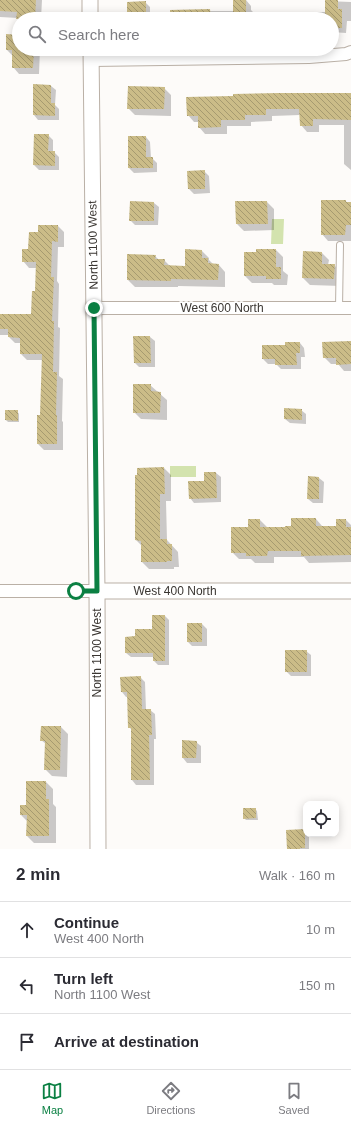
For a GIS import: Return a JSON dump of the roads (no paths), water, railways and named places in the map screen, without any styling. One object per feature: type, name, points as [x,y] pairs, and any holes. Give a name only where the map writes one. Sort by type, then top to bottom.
[{"type":"street","points":[[90,0],[90,12]]},
{"type":"street","points":[[339,55],[351,52]]},
{"type":"street","name":"North 1100 West","points":[[91,56],[97,591],[98,849]]},
{"type":"street","points":[[236,56],[321,56]]},
{"type":"street","name":"West 600 North","points":[[94,308],[345,308]]},
{"type":"street","name":"West 400 North","points":[[0,591],[351,591]]},
{"type":"lane","points":[[340,245],[345,308]]}]
